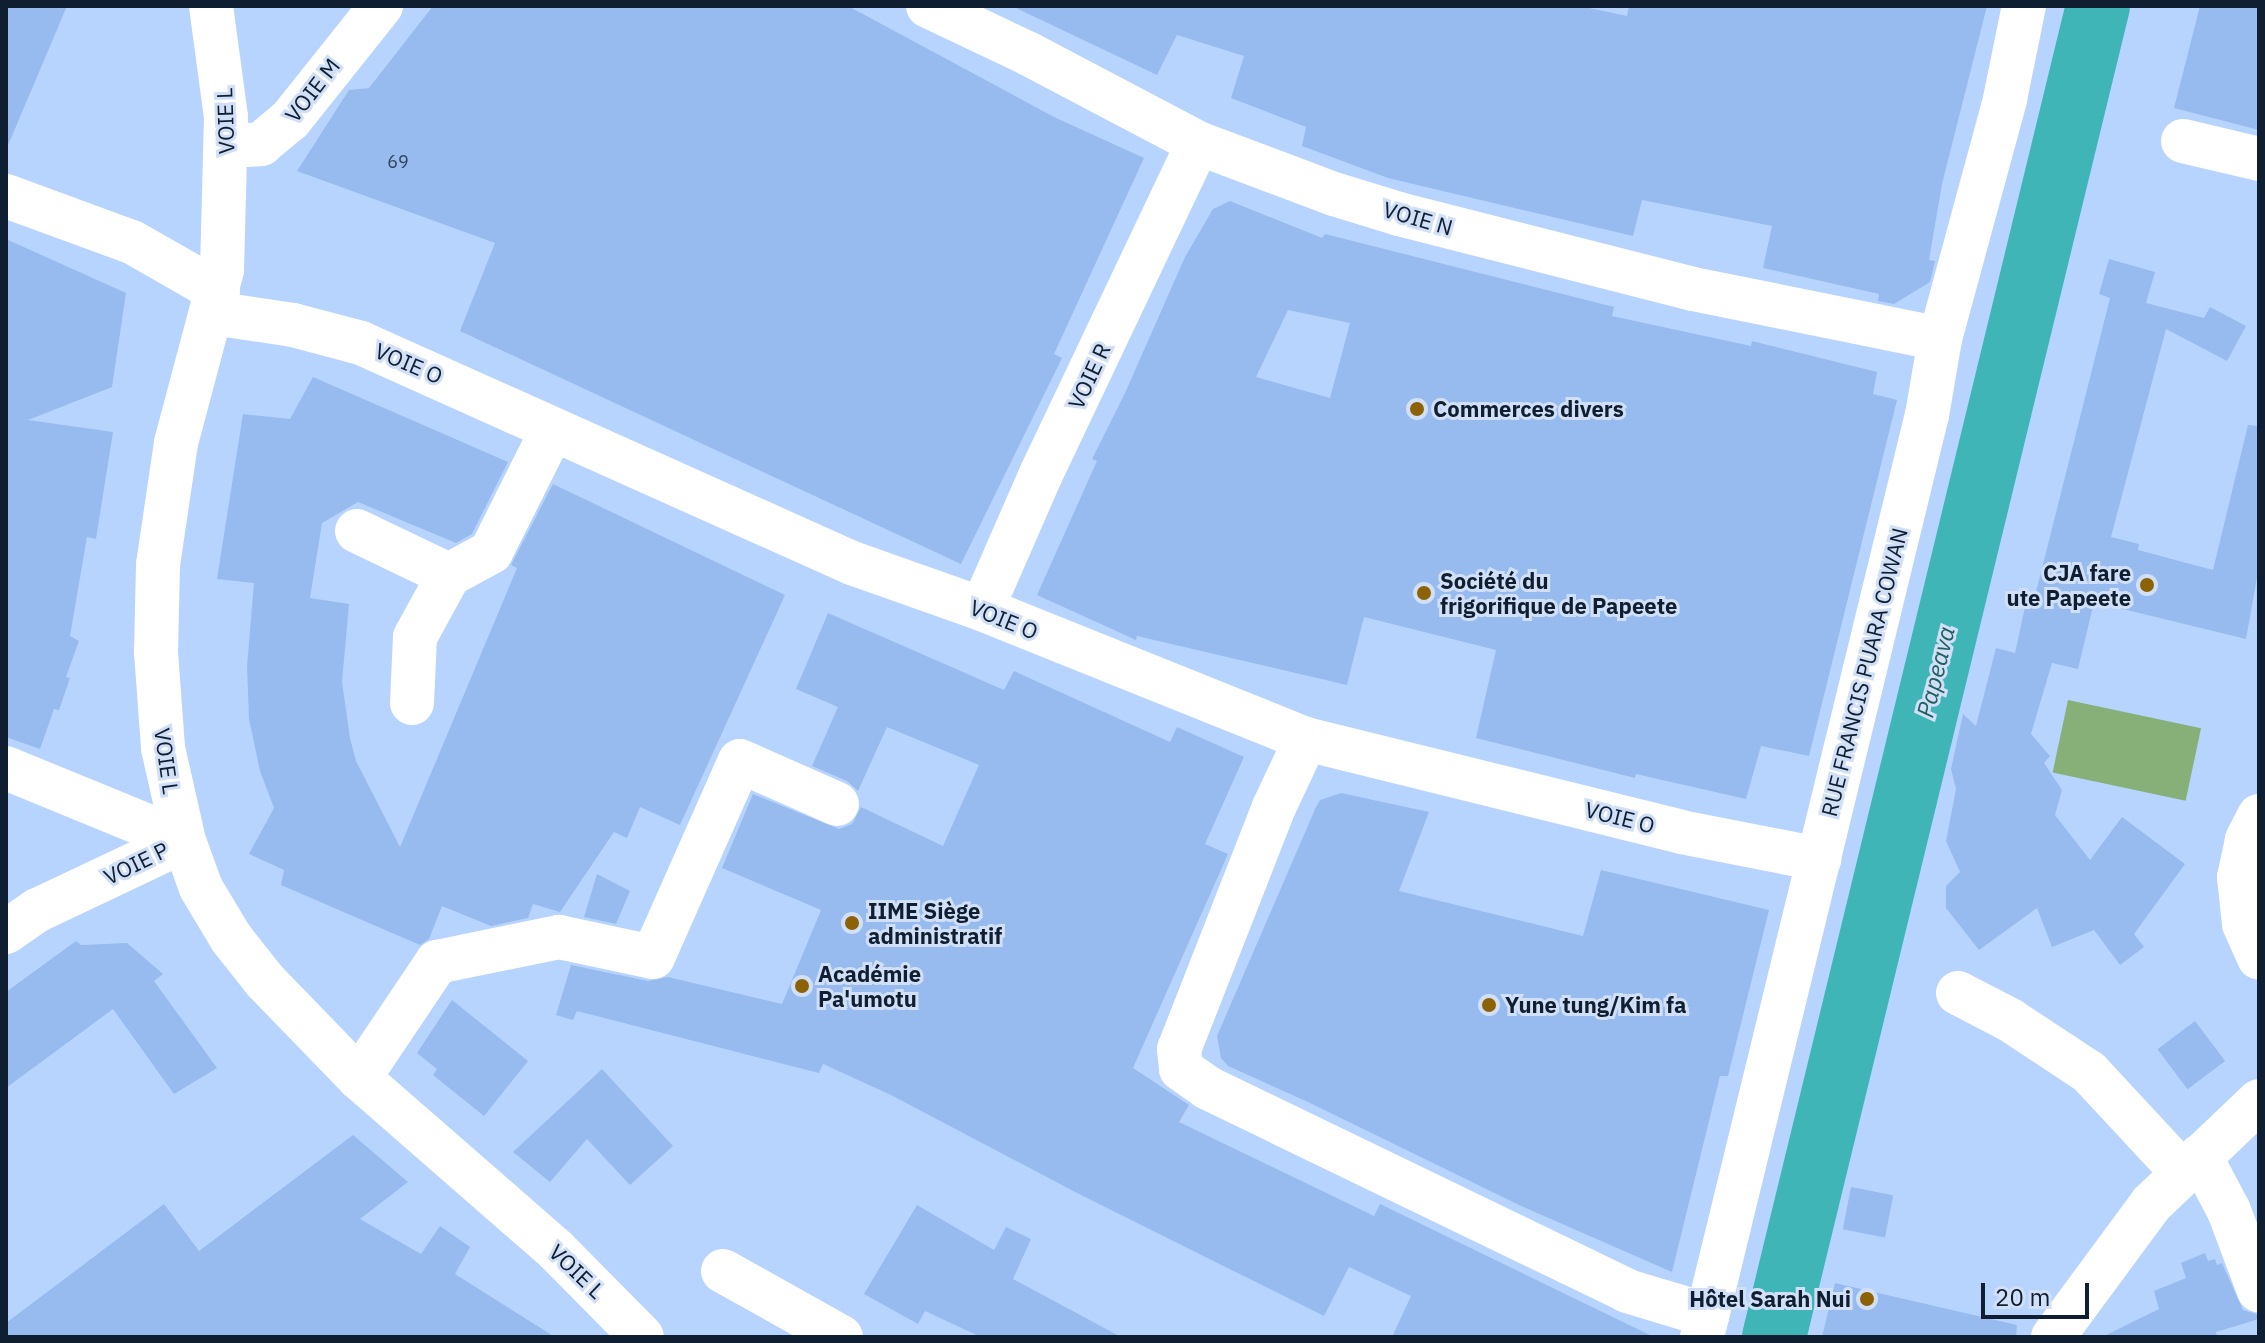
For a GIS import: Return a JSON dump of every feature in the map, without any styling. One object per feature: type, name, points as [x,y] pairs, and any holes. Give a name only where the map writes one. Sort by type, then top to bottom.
[{"type":"street","name":"VOIE L","points":[[211,6],[224,77],[227,146],[222,270],[192,373],[176,443],[158,565],[156,652],[163,748],[184,841],[201,888],[231,938],[265,981],[359,1078],[556,1250],[642,1337]]},
{"type":"street","name":"VOIE M","points":[[227,146],[261,144],[290,120],[381,6]]},
{"type":"street","name":"VOIE N","points":[[928,6],[1029,54],[1198,143],[1334,194],[1443,226],[1693,289],[1940,339]]},
{"type":"street","name":"RUE FRANCIS PUARA COWAN","points":[[1705,1326],[1927,415],[1940,339],[2005,99],[2024,6]]},
{"type":"street","points":[[2183,141],[2259,159]]},
{"type":"street","name":"VOIE R","points":[[982,609],[1041,474],[1198,143]]},
{"type":"street","name":"VOIE O","points":[[6,196],[132,242],[215,302],[361,343],[470,389],[552,430],[852,563],[982,609],[1306,739],[1681,832],[1819,859]]},
{"type":"street","points":[[412,703],[415,637],[449,575],[491,552],[552,430]]},
{"type":"street","points":[[357,531],[449,575]]},
{"type":"street","points":[[1306,739],[1274,807],[1179,1049],[1181,1069],[1208,1088],[1705,1326]]},
{"type":"street","points":[[359,1078],[380,1052],[437,962],[559,937],[653,957],[740,761],[837,804]]},
{"type":"street","name":"VOIE P","points":[[6,768],[184,841]]},
{"type":"street","points":[[2259,816],[2247,840],[2239,877],[2244,924],[2259,958]]},
{"type":"street","name":"VOIE P","points":[[6,932],[38,910],[184,841]]},
{"type":"street","points":[[1958,993],[2010,1020],[2089,1072],[2191,1164],[2229,1211],[2259,1291]]},
{"type":"street","points":[[2053,1337],[2151,1204],[2259,1101]]},
{"type":"street","points":[[723,1271],[841,1337]]},
{"type":"green space","points":[[2068,700],[2201,728],[2186,801],[2053,772]]},
{"type":"building","points":[[6,6],[67,6],[6,150]]},
{"type":"building","points":[[433,6],[848,6],[1054,117],[1144,158],[1054,354],[1062,358],[961,564],[460,331],[495,243],[297,171],[349,90],[369,88]]},
{"type":"building","points":[[1012,6],[1580,6],[1627,16],[1629,6],[1987,6],[1942,184],[1929,260],[1935,261],[1930,282],[1894,304],[1878,301],[1879,294],[1763,268],[1772,226],[1642,200],[1633,236],[1388,178],[1302,146],[1306,127],[1231,98],[1244,56],[1177,35],[1157,75]]},
{"type":"building","points":[[2200,6],[2259,6],[2259,130],[2174,108]]},
{"type":"building","points":[[1230,201],[1322,238],[1325,234],[1614,307],[1612,316],[1751,346],[1752,341],[1877,372],[1873,394],[1897,400],[1809,756],[1761,746],[1746,799],[1636,774],[1635,778],[1476,738],[1496,650],[1364,617],[1347,685],[1137,636],[1136,640],[1037,595],[1097,461],[1092,459],[1185,257],[1213,209]],"holes":[[[1288,310],[1350,323],[1330,398],[1256,377]]]},
{"type":"building","points":[[6,239],[126,293],[112,387],[28,420],[113,432],[96,539],[87,537],[70,636],[79,641],[66,677],[70,678],[59,710],[54,709],[40,749],[6,737]]},
{"type":"building","points":[[2109,259],[2155,272],[2146,303],[2204,318],[2210,307],[2246,326],[2227,361],[2166,329],[2111,537],[2139,544],[2138,550],[2213,570],[2248,425],[2259,426],[2259,566],[2246,639],[2094,602],[2078,669],[2052,663],[2031,734],[2050,756],[2044,763],[2062,790],[2055,815],[2090,860],[2122,817],[2185,864],[2134,934],[2144,947],[2120,965],[2094,930],[2052,947],[2037,908],[1979,950],[1946,908],[1946,886],[1960,872],[1946,841],[1956,789],[1951,769],[1963,714],[1976,726],[1996,648],[2015,653],[2025,607],[2032,608],[2110,298],[2099,294]]},
{"type":"building","points":[[313,377],[508,462],[472,534],[456,543],[358,502],[322,523],[310,598],[349,604],[342,682],[350,738],[356,761],[400,847],[517,568],[511,565],[553,484],[785,595],[680,825],[640,807],[627,838],[614,832],[560,912],[533,904],[528,918],[491,926],[442,906],[429,939],[420,945],[281,885],[284,870],[249,854],[274,808],[260,771],[249,719],[247,666],[254,583],[217,579],[243,414],[290,419]]},
{"type":"building","points":[[828,613],[1004,690],[1014,671],[1170,742],[1177,727],[1244,757],[1205,844],[1228,854],[1133,1068],[1189,1105],[1179,1122],[1374,1216],[1380,1204],[1654,1337],[1392,1337],[1411,1296],[1349,1267],[1324,1316],[1079,1194],[891,1095],[823,1064],[819,1073],[577,1011],[573,1020],[556,1015],[571,965],[648,981],[668,977],[782,1004],[821,910],[722,868],[753,794],[839,829],[852,824],[861,807],[943,846],[979,765],[887,727],[858,791],[847,781],[812,766],[838,707],[796,689]]},
{"type":"building","name":"Yune tung/Kim fa","points":[[1341,793],[1429,812],[1399,891],[1583,936],[1601,870],[1769,910],[1728,1076],[1720,1076],[1672,1272],[1519,1205],[1228,1066],[1221,1058],[1217,1036],[1316,807],[1320,800]]},
{"type":"building","points":[[597,874],[630,891],[616,924],[584,917]]},
{"type":"building","points":[[76,941],[81,945],[127,943],[163,974],[154,981],[217,1068],[174,1094],[113,1009],[6,1088],[6,992]]},
{"type":"building","points":[[452,1000],[528,1061],[484,1116],[433,1075],[437,1069],[417,1053]]},
{"type":"building","points":[[2195,1021],[2225,1061],[2188,1089],[2157,1049]]},
{"type":"building","points":[[602,1069],[673,1146],[630,1185],[587,1139],[550,1182],[513,1152]]},
{"type":"building","points":[[353,1135],[408,1182],[360,1219],[421,1254],[440,1226],[470,1247],[455,1274],[555,1337],[6,1337],[6,1323],[164,1204],[199,1251]]},
{"type":"building","points":[[1851,1187],[1893,1195],[1885,1237],[1843,1229]]},
{"type":"building","points":[[917,1205],[994,1250],[1006,1227],[1031,1239],[1013,1279],[1121,1337],[981,1337],[925,1311],[918,1324],[864,1294]]},
{"type":"building","points":[[2205,1253],[2208,1261],[2215,1259],[2217,1265],[2222,1263],[2243,1310],[2259,1315],[2259,1319],[2216,1332],[2217,1337],[2102,1337],[2159,1309],[2154,1291],[2186,1278],[2181,1263]]},
{"type":"building","name":"Hôtel Sarah Nui","points":[[1835,1283],[2017,1325],[2016,1337],[1822,1337]]},
{"type":"waterway","name":"Papeava","points":[[1774,1337],[2098,6]]},
{"type":"place","name":"Commerces divers","points":[[1417,409]]},
{"type":"place","name":"CJA fare ute Papeete","points":[[2147,585]]},
{"type":"place","name":"Société du frigorifique de Papeete","points":[[1424,593]]},
{"type":"place","name":"IIME Siège administratif","points":[[852,923]]},
{"type":"place","name":"Académie Pa'umotu","points":[[802,986]]},
{"type":"place","name":"Yune tung/Kim fa","points":[[1489,1005]]},
{"type":"place","name":"Hôtel Sarah Nui","points":[[1867,1299]]}]
